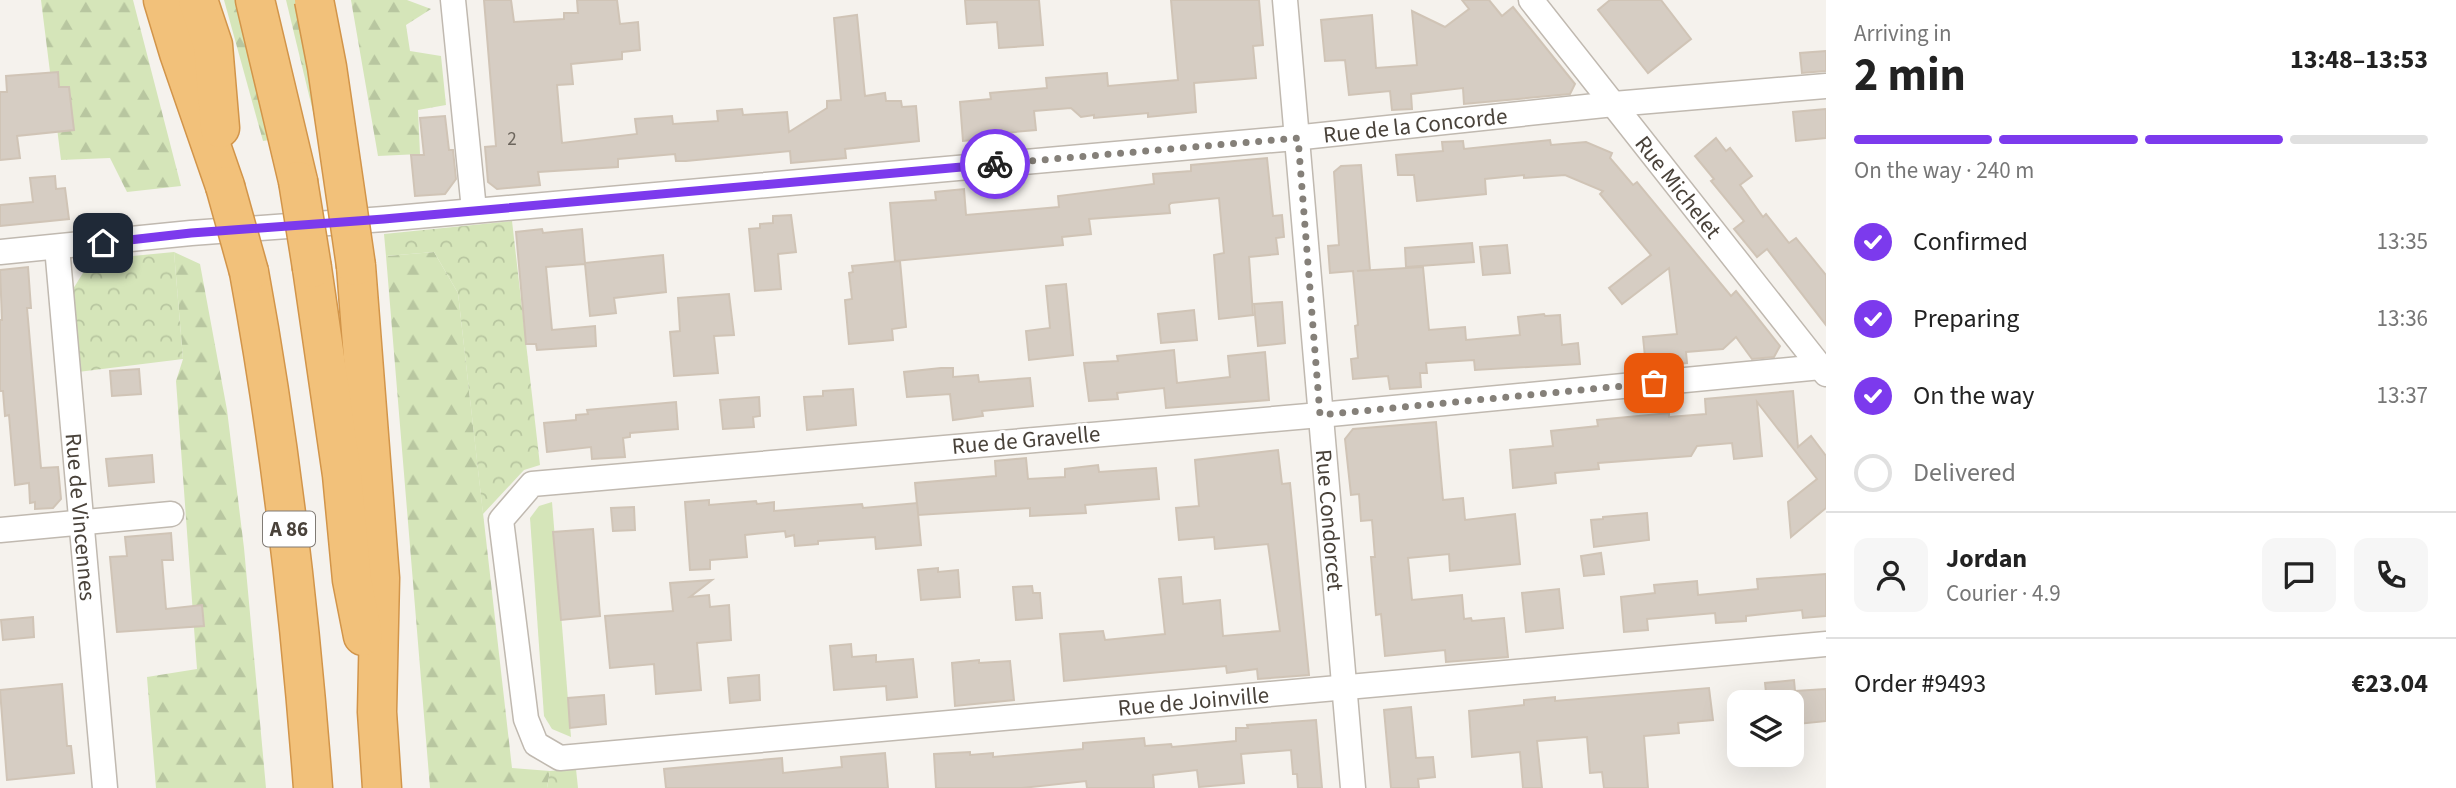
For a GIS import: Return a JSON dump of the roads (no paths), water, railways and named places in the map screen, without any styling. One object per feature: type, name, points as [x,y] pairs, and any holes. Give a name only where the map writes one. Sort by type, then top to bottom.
[{"type":"highway","points":[[163,0],[225,186]]},
{"type":"highway","name":"A 86","points":[[198,0],[213,45],[225,186],[249,272],[269,383],[293,555],[313,788]]},
{"type":"highway","name":"A 86","points":[[255,0],[298,181],[342,475],[352,580],[377,712],[382,788]]},
{"type":"highway","points":[[314,0],[327,67],[356,266],[380,578],[377,712]]},
{"type":"street","points":[[453,0],[474,210]]},
{"type":"street","name":"Rue Condorcet","points":[[1285,0],[1353,788]]},
{"type":"street","name":"Rue Michelet","points":[[1531,0],[1823,371]]},
{"type":"street","name":"Rue de la Concorde","points":[[0,252],[191,233],[1298,138],[1614,104],[1826,86]]},
{"type":"street","name":"Rue de Vincennes","points":[[57,247],[105,788]]},
{"type":"street","name":"Rue de Gravelle","points":[[560,758],[536,744],[526,719],[501,520],[532,484],[1823,371]]},
{"type":"street","points":[[0,530],[171,514]]},
{"type":"street","name":"Rue de Joinville","points":[[560,758],[1826,644]]}]
